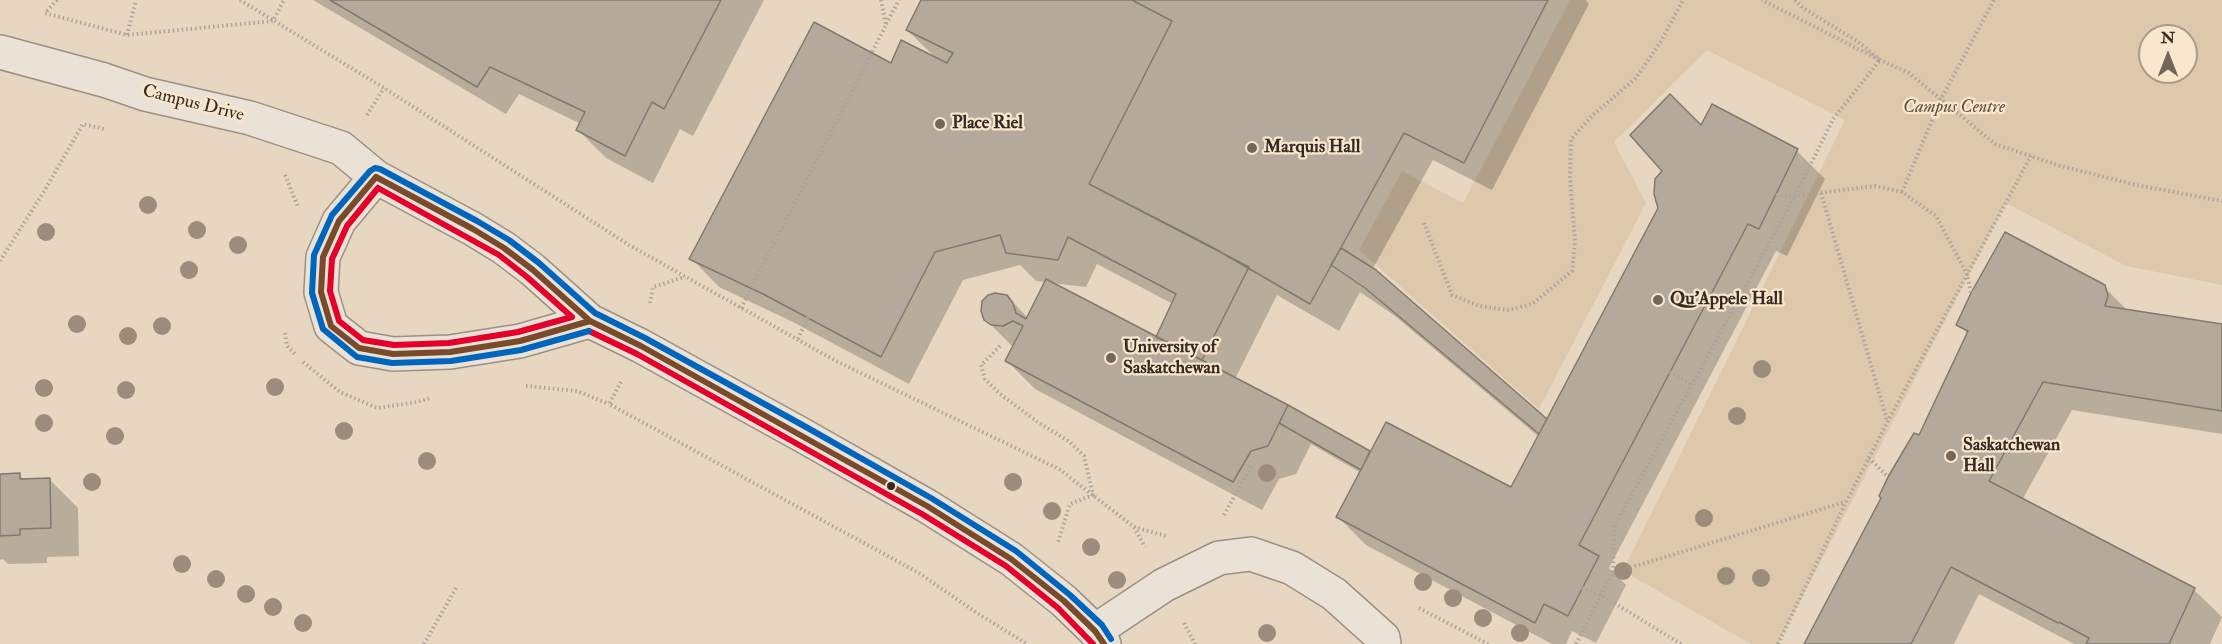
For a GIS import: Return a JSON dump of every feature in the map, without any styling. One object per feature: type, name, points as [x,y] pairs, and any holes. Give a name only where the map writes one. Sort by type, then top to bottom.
[{"type":"street","name":"Campus Drive","points":[[0,52],[145,93],[250,118],[341,148],[376,177],[504,248],[533,270],[590,321],[651,351],[927,506],[1011,559],[1064,601],[1100,637]]},
{"type":"street","points":[[376,177],[339,221],[323,257],[321,292],[331,326],[359,348],[393,354],[450,352],[520,341],[590,321]]},
{"type":"street","points":[[1100,637],[1164,585],[1219,558],[1251,554],[1292,567],[1334,594],[1383,638],[1383,644]]},
{"type":"path","points":[[57,0],[45,13],[127,35],[273,21]]},
{"type":"path","points":[[127,35],[136,0]]},
{"type":"path","points":[[240,0],[384,88],[629,244],[836,361],[1059,469],[1134,527],[1177,539]]},
{"type":"path","points":[[273,21],[284,0]]},
{"type":"path","points":[[882,0],[886,25]]},
{"type":"path","points":[[741,308],[899,0]]},
{"type":"path","points":[[1424,223],[1452,296],[1479,306],[1508,310],[1532,304],[1572,271],[1575,242],[1570,177],[1571,139],[1593,115],[1636,78],[1661,41],[1683,0]]},
{"type":"path","points":[[1762,0],[1909,74],[1995,144],[2057,165],[2136,185],[2222,201]]},
{"type":"path","points":[[1795,0],[1803,8],[1857,41],[1880,60]]},
{"type":"path","points":[[1902,192],[1941,99],[1994,0]]},
{"type":"path","points":[[1576,644],[1613,573],[1614,527],[1795,196],[1833,119],[1880,60]]},
{"type":"path","points":[[0,261],[83,124],[105,129]]},
{"type":"path","points":[[1778,644],[1846,502],[2031,156]]},
{"type":"path","points":[[284,174],[300,211]]},
{"type":"path","points":[[1776,195],[1795,196],[1875,186],[1902,192],[1936,216],[1967,274],[1971,293]]},
{"type":"path","points":[[1821,193],[1888,421]]},
{"type":"path","points":[[798,339],[808,317]]},
{"type":"path","points":[[1000,346],[981,365],[985,379],[1000,394],[1039,423],[1070,442],[1084,456],[1093,495]]},
{"type":"path","points":[[1670,372],[1691,384]]},
{"type":"path","points":[[1869,458],[1888,477]]},
{"type":"path","points":[[1222,518],[1252,464]]},
{"type":"path","points":[[1063,528],[1070,504],[1093,495]]},
{"type":"path","points":[[1613,573],[1846,502]]},
{"type":"path","points":[[424,644],[456,588]]},
{"type":"path","points":[[1582,588],[1601,595],[1681,644]]},
{"type":"path","points":[[1419,608],[1488,644]]},
{"type":"green space","name":"Campus Centre","points":[[1570,0],[2222,0],[2222,285],[2126,266],[2006,203],[1778,644],[1751,644],[1623,571],[1845,120],[1707,50],[1614,142],[1646,203],[1539,409],[1359,250],[1402,171],[1463,203]]},
{"type":"building","points":[[330,0],[721,0],[664,109],[652,102],[625,156],[576,130],[585,112],[490,67],[477,87]]},
{"type":"building","name":"Place Riel","points":[[921,0],[1132,0],[1172,21],[1089,184],[1249,267],[1202,360],[1156,337],[1176,294],[1068,237],[1058,260],[1006,253],[1000,235],[935,252],[881,357],[763,294],[689,259],[814,22],[891,63],[901,40],[947,63],[953,53],[906,30]]},
{"type":"building","name":"Marquis Hall","points":[[1132,0],[1548,0],[1464,163],[1404,133],[1310,304],[1210,246],[1089,184],[1172,21]]},
{"type":"building","name":"Qu'Appele Hall","points":[[1670,94],[1701,125],[1712,104],[1798,149],[1759,229],[1748,224],[1579,545],[1599,556],[1568,616],[1544,604],[1535,623],[1336,517],[1386,422],[1511,487],[1658,208],[1654,194],[1655,179],[1662,171],[1630,135]]},
{"type":"building","name":"Saskatchewan Hall","points":[[2005,232],[2105,285],[2108,296],[2105,306],[2222,324],[2222,411],[2043,382],[1989,481],[2195,588],[2169,644],[2086,644],[2089,638],[1951,567],[1911,644],[1804,644],[1881,498],[1879,496],[1888,477],[1914,433],[1919,435],[1968,331],[1956,325]]},
{"type":"building","points":[[1341,248],[1376,270],[1547,419],[1539,434],[1365,288],[1331,265]]},
{"type":"building","points":[[1046,279],[1288,405],[1268,446],[1251,451],[1233,482],[1005,361],[1023,326],[1013,321],[1003,326],[991,325],[984,320],[981,311],[982,301],[988,295],[995,293],[1007,295],[1016,313],[1026,319]]},
{"type":"building","points":[[1288,405],[1370,451],[1361,470],[1279,423]]},
{"type":"building","points":[[20,473],[20,479],[50,478],[51,528],[20,529],[20,535],[0,536],[0,474]]},
{"type":"transit line","points":[[589,331],[521,350],[451,361],[392,363],[357,357],[323,329],[312,293],[314,255],[332,215],[370,171],[375,168],[380,169],[509,240],[539,263],[595,313],[806,427],[931,498],[1016,551],[1070,595],[1102,625],[1111,639]]},
{"type":"transit line","points":[[376,177],[504,248],[533,270],[590,321],[520,341],[450,352],[393,354],[359,348],[331,326],[321,292],[323,257],[339,221],[376,177]]},
{"type":"transit line","points":[[378,188],[499,255],[572,317],[518,332],[449,343],[394,345],[363,340],[339,321],[330,291],[332,259],[347,226],[378,188]]},
{"type":"transit line","points":[[590,321],[641,346],[927,506],[1011,559],[1064,601],[1095,631],[1104,644]]},
{"type":"transit line","points":[[589,331],[637,354],[922,514],[1006,566],[1058,608],[1093,644]]},
{"type":"place","name":"Place Riel","points":[[940,124]]},
{"type":"place","name":"Marquis Hall","points":[[1252,148]]},
{"type":"place","name":"Qu'Appele Hall","points":[[1658,300]]},
{"type":"place","name":"University of Saskatchewan","points":[[1111,358]]},
{"type":"place","name":"Saskatchewan Hall","points":[[1951,456]]}]
